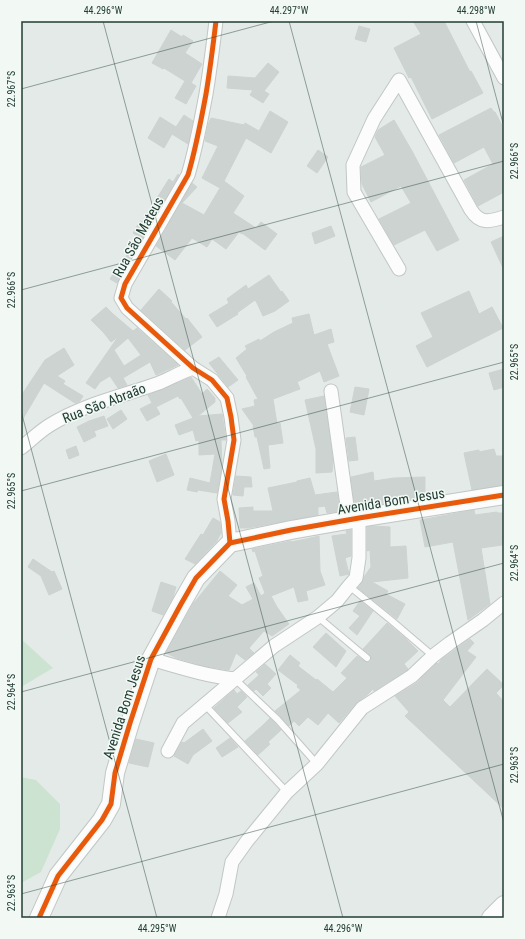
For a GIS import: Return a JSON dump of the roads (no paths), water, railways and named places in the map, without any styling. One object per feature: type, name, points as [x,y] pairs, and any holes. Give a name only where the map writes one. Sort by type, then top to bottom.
[{"type":"street","name":"Rua São Mateus","points":[[216,21],[202,119],[188,175],[125,284],[121,298],[127,308],[193,368],[212,380],[227,398],[234,440],[224,499],[230,543]]},
{"type":"street","points":[[473,21],[504,78]]},
{"type":"street","points":[[399,269],[354,192],[353,165],[374,119],[399,80],[470,210],[476,217],[484,221],[492,221],[504,216]]},
{"type":"street","name":"Rua São Abraão","points":[[21,448],[50,425],[76,411],[159,383],[193,368]]},
{"type":"street","points":[[168,750],[183,723],[274,646],[318,617],[337,601],[356,578],[359,558],[354,519],[332,391]]},
{"type":"street","name":"Avenida Bom Jesus","points":[[39,918],[58,876],[102,820],[111,804],[115,773],[151,659],[180,604],[196,578],[230,543],[354,519],[504,496]]},
{"type":"street","points":[[218,918],[226,894],[232,862],[287,792],[317,764],[362,708],[412,676],[433,656],[504,603]]},
{"type":"street","points":[[151,659],[197,673],[218,678],[234,679]]},
{"type":"street","points":[[492,918],[504,905]]},
{"type":"lane","points":[[349,586],[433,656]]},
{"type":"lane","points":[[318,617],[367,658]]},
{"type":"lane","points":[[234,679],[278,720],[317,764]]},
{"type":"lane","points":[[205,705],[287,792]]}]
